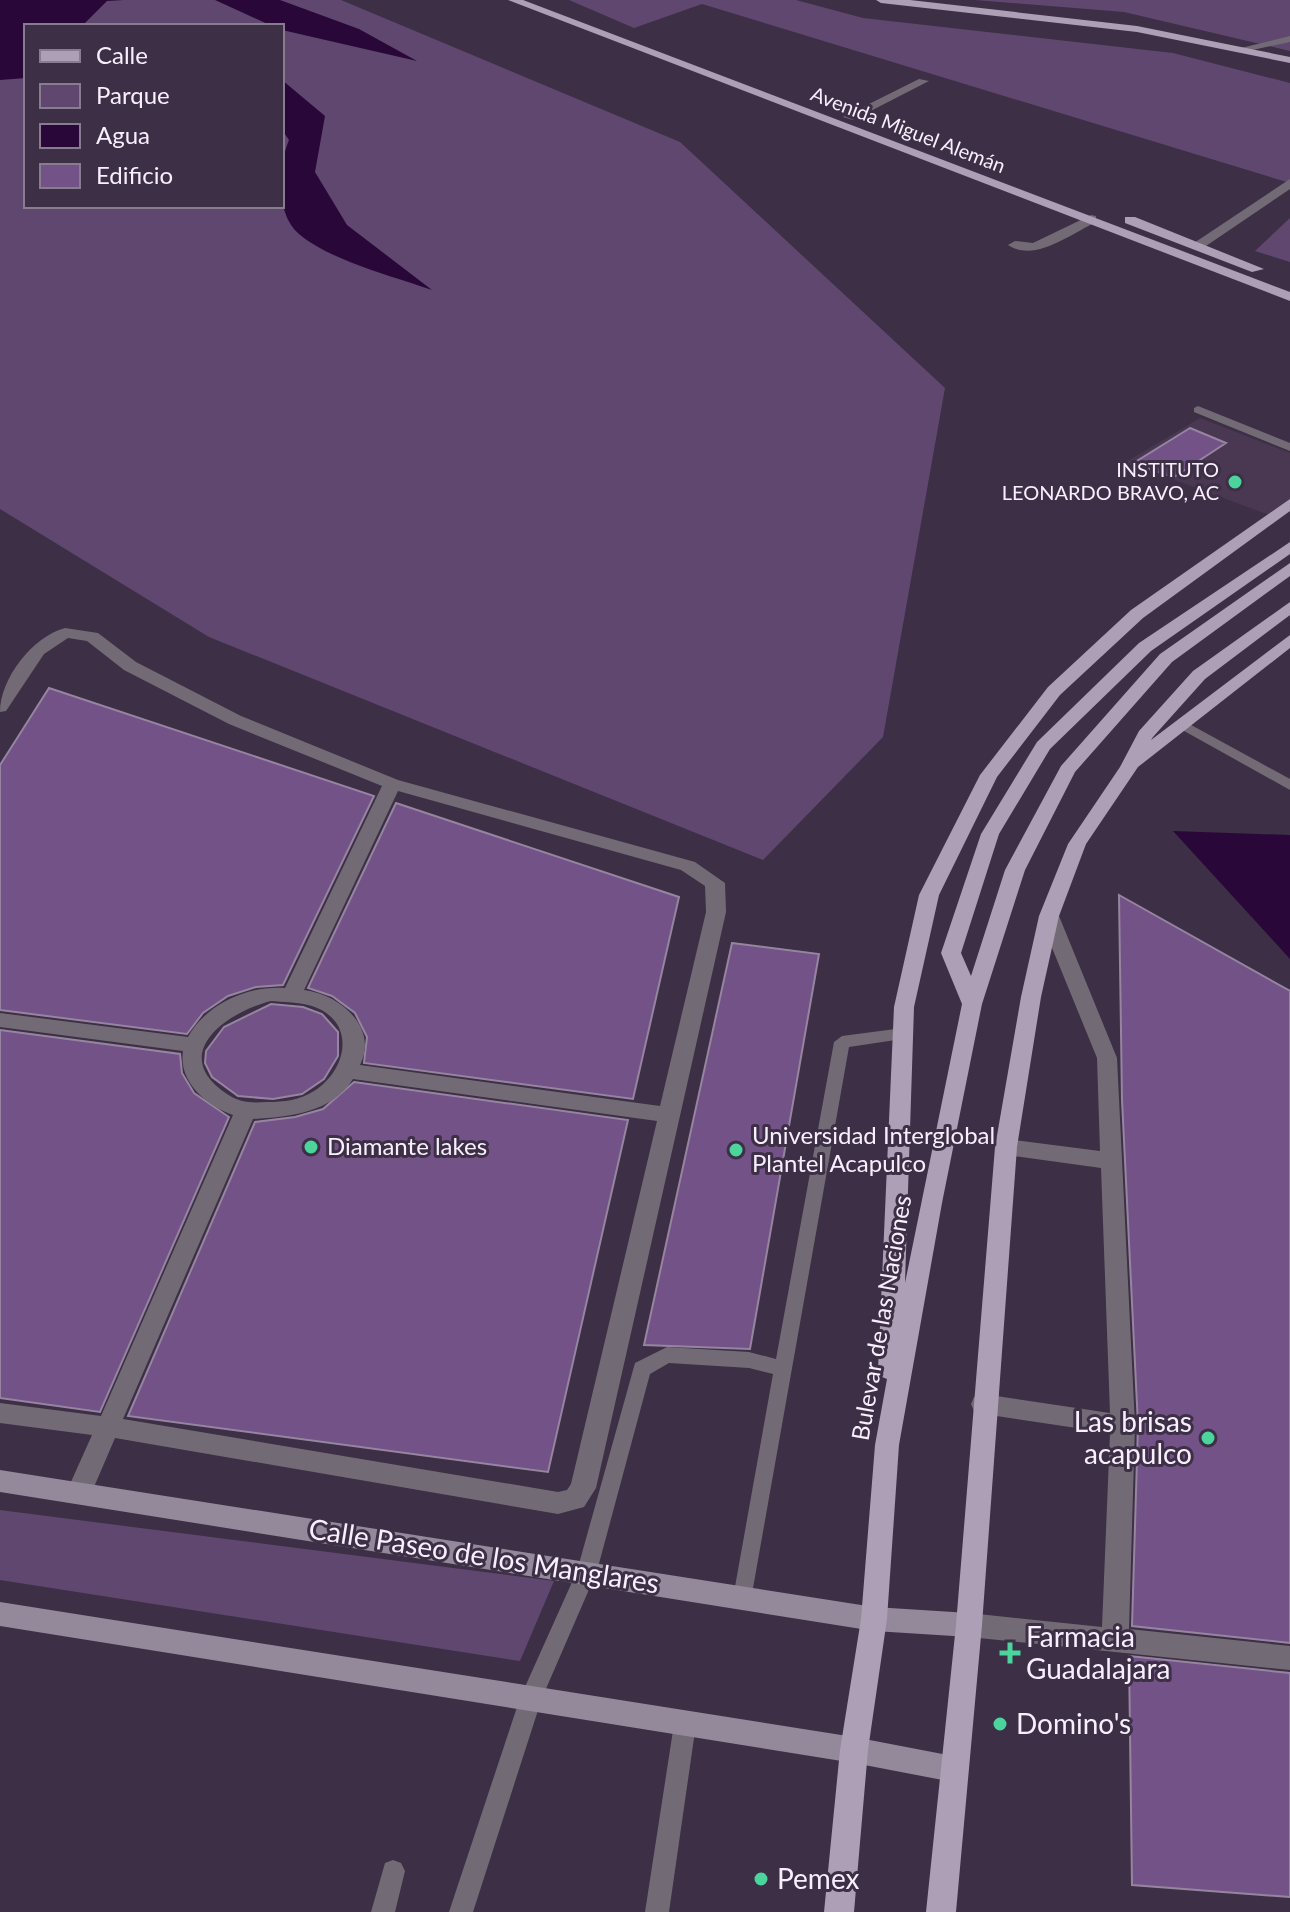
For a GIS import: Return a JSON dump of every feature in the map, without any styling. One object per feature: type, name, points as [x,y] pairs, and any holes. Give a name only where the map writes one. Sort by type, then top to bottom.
[{"type":"main road","name":"Avenida Miguel Alemán","points":[[513,0],[1290,297]]},
{"type":"main road","name":"Avenida Miguel Alemán","points":[[541,0],[1198,245],[1290,283]]},
{"type":"main road","points":[[881,0],[1137,29],[1290,60]]},
{"type":"main road","points":[[887,1445],[904,1007],[929,895],[989,775],[1054,691],[1137,614],[1290,504]]},
{"type":"main road","points":[[972,1004],[951,953],[990,834],[1043,746],[1145,647],[1290,547]]},
{"type":"main road","name":"Bulevar de las Naciones","points":[[839,1912],[854,1750],[874,1619],[887,1445],[972,1004],[1015,870],[1067,770],[1166,658],[1290,568]]},
{"type":"main road","points":[[941,1912],[969,1625],[983,1404],[1006,1147],[1031,997],[1049,916],[1077,844],[1129,767],[1145,735],[1199,675],[1290,607]]},
{"type":"main road","points":[[1129,767],[1290,640]]},
{"type":"main road","name":"Calle Paseo de los Manglares","points":[[0,1481],[587,1571],[874,1619],[969,1625]]},
{"type":"main road","points":[[0,1614],[854,1750],[953,1769]]},
{"type":"street","points":[[1243,49],[1290,39]]},
{"type":"street","points":[[849,117],[923,81]]},
{"type":"street","points":[[1198,245],[1290,183]]},
{"type":"street","points":[[1015,245],[1035,247],[1091,219]]},
{"type":"street","points":[[0,707],[38,650],[65,633],[92,637],[130,666],[235,720],[392,784],[688,866],[715,883],[716,912],[583,1488],[575,1499],[558,1503],[108,1427],[0,1413]]},
{"type":"street","points":[[292,994],[392,784]]},
{"type":"street","points":[[1049,916],[1107,1058],[1123,1425],[1115,1638]]},
{"type":"street","points":[[292,994],[325,1002],[348,1020],[358,1044],[350,1071],[337,1087],[296,1108],[246,1111],[212,1098],[193,1073],[193,1045],[202,1030],[231,1006],[261,996],[292,994]]},
{"type":"street","points":[[0,1020],[193,1045]]},
{"type":"street","points":[[350,1071],[667,1115]]},
{"type":"street","points":[[79,1493],[246,1111]]},
{"type":"street","points":[[1006,1147],[1111,1161]]},
{"type":"street","points":[[983,1404],[1123,1425]]},
{"type":"street","points":[[969,1625],[1290,1658]]},
{"type":"lane","points":[[1198,410],[1290,447]]},
{"type":"lane","points":[[1182,724],[1290,785]]},
{"type":"lane","points":[[743,1598],[842,1042],[903,1034]]},
{"type":"lane","points":[[461,1912],[531,1698],[587,1571],[642,1369],[667,1355],[749,1360],[784,1369]]},
{"type":"lane","points":[[657,1912],[685,1724]]},
{"type":"lane","points":[[383,1912],[393,1871]]},
{"type":"shaded area","name":"INSTITUTO LEONARDO BRAVO, AC","points":[[1200,418],[1290,453],[1290,500],[1272,516],[1126,462]]},
{"type":"green space","points":[[0,0],[341,0],[680,142],[945,388],[883,737],[763,860],[209,637],[0,509]]},
{"type":"green space","points":[[569,0],[796,0],[863,18],[1173,53],[1290,83],[1290,183],[702,4],[634,28]]},
{"type":"green space","points":[[975,0],[1290,0],[1290,51],[1124,12]]},
{"type":"green space","points":[[1290,218],[1290,262],[1255,251]]},
{"type":"green space","points":[[0,1510],[554,1581],[520,1661],[0,1580]]},
{"type":"water","points":[[0,0],[124,0],[107,1],[86,24],[24,24],[24,78],[0,80]]},
{"type":"water","points":[[215,0],[280,0],[359,29],[417,61],[284,30],[284,24],[268,24]]},
{"type":"water","points":[[284,82],[325,116],[315,172],[347,225],[432,290],[327,252],[299,234],[284,208],[284,157],[289,140],[284,133]]},
{"type":"water","points":[[1173,831],[1290,835],[1290,959]]},
{"type":"building","points":[[1190,428],[1226,443],[1174,477],[1132,464]]},
{"type":"building","points":[[49,688],[374,796],[283,985],[256,987],[228,996],[203,1013],[187,1034],[0,1010],[0,765]]},
{"type":"building","points":[[396,803],[679,897],[633,1099],[364,1063],[367,1037],[355,1013],[332,996],[308,988]]},
{"type":"building","name":"Las brisas acapulco","points":[[1119,895],[1290,991],[1290,1643],[1132,1626],[1138,1425],[1122,1100]]},
{"type":"building","name":"Universidad Interglobal Plantel Acapulco","points":[[732,943],[819,954],[750,1349],[644,1345]]},
{"type":"building","points":[[271,1004],[303,1007],[322,1014],[338,1032],[338,1056],[324,1079],[302,1094],[273,1099],[238,1096],[212,1077],[205,1063],[206,1051],[224,1027]]},
{"type":"building","points":[[0,1030],[180,1054],[182,1073],[194,1093],[229,1117],[100,1412],[0,1398]]},
{"type":"building","points":[[354,1082],[628,1120],[548,1472],[128,1416],[255,1122],[295,1117],[323,1109]]},
{"type":"building","points":[[1129,1656],[1290,1673],[1290,1897],[1132,1885]]},
{"type":"place","name":"INSTITUTO LEONARDO BRAVO, AC","points":[[1235,482]]},
{"type":"place","name":"Diamante lakes","points":[[311,1147]]},
{"type":"place","name":"Universidad Interglobal Plantel Acapulco","points":[[736,1150]]},
{"type":"place","name":"Las brisas acapulco","points":[[1208,1438]]},
{"type":"place","name":"Farmacia Guadalajara","points":[[1010,1653]]},
{"type":"place","name":"Domino's","points":[[1000,1724]]},
{"type":"place","name":"Pemex","points":[[761,1879]]}]
